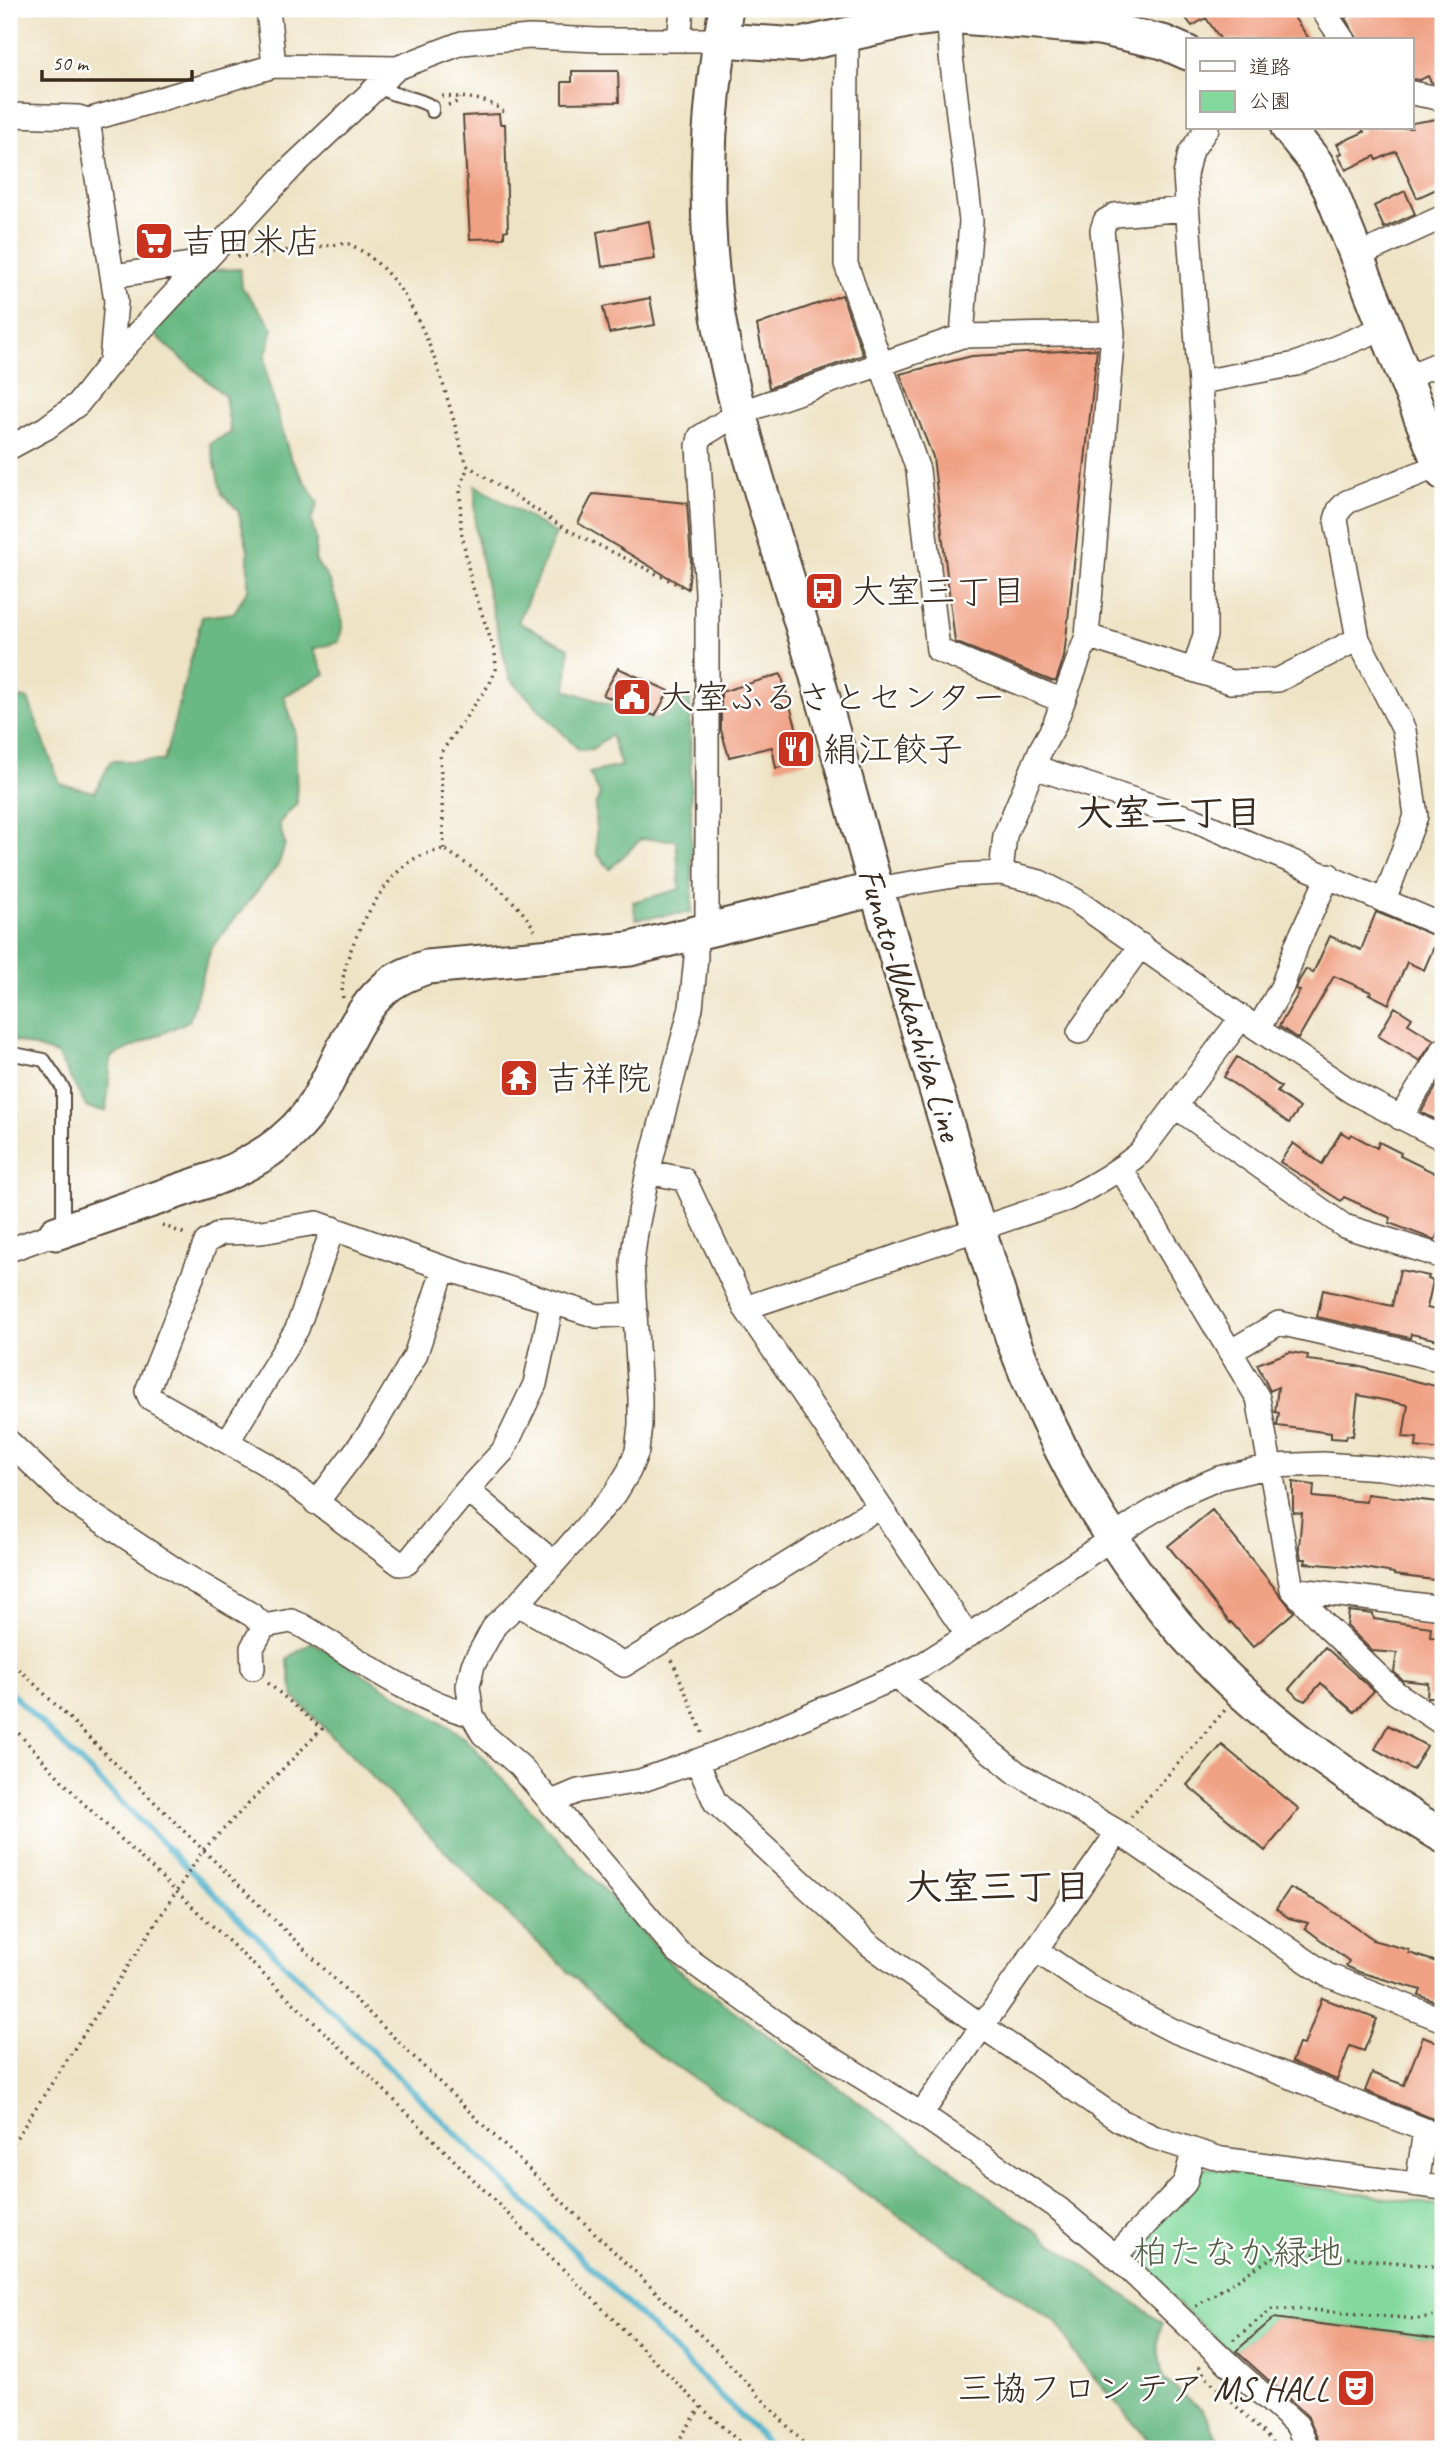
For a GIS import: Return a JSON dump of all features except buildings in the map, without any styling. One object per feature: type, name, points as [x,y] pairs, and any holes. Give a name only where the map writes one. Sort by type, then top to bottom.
[{"type":"street","points":[[268,9],[274,66]]},
{"type":"street","points":[[680,40],[682,9]]},
{"type":"street","points":[[1322,9],[1342,38]]},
{"type":"street","points":[[947,13],[971,221],[962,336]]},
{"type":"street","points":[[9,115],[78,117],[88,120],[274,66],[397,68],[462,43],[530,37],[680,40],[723,24],[800,45],[947,13],[1101,18],[1186,52]]},
{"type":"street","name":"Funato-Wakashiba Line","points":[[723,24],[708,150],[709,210],[713,277],[722,338],[739,413],[823,696],[876,889],[1013,1340],[1035,1397],[1070,1468],[1112,1539],[1171,1618],[1210,1661],[1318,1755],[1391,1805],[1443,1836]]},
{"type":"street","points":[[847,35],[846,264],[918,470],[938,650],[1063,701]]},
{"type":"street","points":[[9,448],[46,428],[78,404],[111,362],[293,166],[397,68]]},
{"type":"street","points":[[1414,93],[1443,99]]},
{"type":"street","points":[[88,120],[116,302],[111,362]]},
{"type":"street","points":[[1194,670],[1205,635],[1205,456],[1186,164],[1206,130]]},
{"type":"street","points":[[1290,130],[1316,163],[1331,189],[1442,468],[1347,502],[1339,510],[1336,520],[1358,639],[1404,730],[1416,816],[1384,901]]},
{"type":"street","points":[[1002,873],[1005,835],[1041,749],[1054,726],[1087,636],[1113,333],[1102,230],[1105,221],[1115,215],[1187,209]]},
{"type":"street","points":[[1357,256],[1443,217]]},
{"type":"street","points":[[113,276],[203,262]]},
{"type":"street","points":[[1201,382],[1296,364],[1386,327]]},
{"type":"street","points":[[1113,333],[962,336],[739,413],[700,437],[698,446],[707,592],[701,933],[691,1008],[648,1171],[632,1263],[640,1397],[636,1451],[629,1471],[615,1494],[518,1604],[495,1625],[473,1665],[468,1686],[472,1715],[483,1734],[520,1766],[677,1951],[788,2031],[921,2114],[1059,2209],[1115,2256],[1297,2425],[1308,2449]]},
{"type":"street","points":[[1406,377],[1443,362]]},
{"type":"street","points":[[1087,636],[1231,682],[1278,680],[1358,639]]},
{"type":"street","points":[[1034,767],[1192,819],[1439,924],[1443,923]]},
{"type":"street","points":[[9,1250],[231,1172],[266,1152],[305,1118],[320,1096],[357,1025],[384,988],[407,974],[427,967],[629,949],[876,889],[959,875],[1002,873],[1040,882],[1075,900],[1352,1092],[1443,1139]]},
{"type":"street","points":[[745,1308],[1067,1199],[1121,1169],[1140,1153],[1176,1107],[1283,987],[1297,944],[1329,875]]},
{"type":"street","points":[[1079,1032],[1141,945]]},
{"type":"street","points":[[1400,1118],[1443,1050]]},
{"type":"street","points":[[1176,1107],[1344,1226],[1443,1257]]},
{"type":"street","points":[[1121,1169],[1258,1398],[1292,1589],[1326,1626],[1396,1693],[1443,1724]]},
{"type":"street","points":[[648,1171],[682,1179],[687,1185],[745,1308],[968,1636]]},
{"type":"street","points":[[552,1303],[535,1384],[503,1451],[407,1563],[400,1564],[266,1464],[150,1398],[147,1391],[206,1242],[222,1233],[261,1232],[317,1223],[444,1268],[597,1317],[636,1314]]},
{"type":"street","points":[[228,1441],[297,1329],[333,1228]]},
{"type":"street","points":[[316,1503],[371,1431],[415,1356],[444,1268]]},
{"type":"street","points":[[1230,1352],[1279,1323],[1443,1360]]},
{"type":"street","points":[[9,1442],[70,1500],[179,1572],[252,1615],[264,1626]]},
{"type":"street","points":[[552,1802],[578,1791],[640,1781],[751,1741],[922,1665],[1180,1495],[1219,1478],[1271,1466],[1323,1464],[1380,1468],[1443,1477]]},
{"type":"street","points":[[467,1490],[553,1562]]},
{"type":"street","points":[[518,1604],[624,1665],[878,1507]]},
{"type":"street","points":[[1292,1589],[1443,1608]]},
{"type":"street","points":[[264,1626],[291,1621],[301,1625],[426,1699],[451,1710],[472,1715]]},
{"type":"street","points":[[253,1668],[252,1648],[264,1626]]},
{"type":"street","points":[[897,1677],[1017,1773],[1118,1832],[1327,1975],[1443,2020]]},
{"type":"street","points":[[704,1758],[715,1802],[870,1945],[983,2027],[1119,2120],[1153,2137],[1193,2152],[1247,2164],[1443,2188]]},
{"type":"street","points":[[921,2114],[1118,1832]]},
{"type":"street","points":[[1036,1950],[1093,1989],[1172,2030],[1425,2130],[1417,2185]]},
{"type":"street","points":[[1115,2256],[1185,2183],[1193,2152]]},
{"type":"lane","points":[[378,86],[387,93],[420,99],[432,107],[432,111]]},
{"type":"lane","points":[[9,1053],[44,1060],[63,1088],[60,1231]]},
{"type":"path","points":[[436,95],[494,104],[505,114]]},
{"type":"path","points":[[203,262],[318,245],[347,243],[361,250],[384,268],[398,286],[435,357],[468,466],[566,529],[688,589],[707,592]]},
{"type":"path","points":[[444,849],[440,754],[490,683],[496,668],[495,652],[471,582],[461,529],[460,489],[468,466]]},
{"type":"path","points":[[444,849],[483,874],[509,896],[524,912],[551,956]]},
{"type":"path","points":[[357,1025],[345,1010],[341,989],[346,965],[371,906],[385,884],[410,861],[444,849]]},
{"type":"path","points":[[123,1210],[206,1242]]},
{"type":"path","points":[[663,1640],[704,1758]]},
{"type":"path","points":[[9,1659],[718,2351],[809,2449]]},
{"type":"path","points":[[9,2149],[204,1849],[321,1729],[261,1678],[253,1668]]},
{"type":"path","points":[[1118,1832],[1227,1708]]},
{"type":"path","points":[[9,1723],[80,1800],[178,1890],[411,2116],[701,2407],[747,2449]]},
{"type":"path","points":[[1188,2311],[1282,2251],[1443,2267]]},
{"type":"path","points":[[1216,2351],[1259,2322],[1272,2309],[1416,2319],[1443,2314]]},
{"type":"path","points":[[673,2449],[701,2407]]},
{"type":"green space","points":[[240,269],[242,287],[273,328],[265,358],[267,378],[290,457],[318,503],[311,520],[316,539],[315,560],[330,582],[343,622],[339,642],[313,649],[325,674],[284,696],[295,730],[297,803],[279,823],[285,845],[278,865],[211,948],[189,1021],[111,1057],[106,1111],[87,1108],[57,1054],[9,1039],[9,695],[28,699],[60,784],[95,792],[111,761],[164,761],[202,617],[234,613],[248,589],[248,549],[238,510],[222,494],[210,443],[231,433],[225,396],[152,333],[212,270]]},
{"type":"green space","points":[[475,485],[556,534],[518,622],[569,648],[566,690],[655,720],[690,696],[692,912],[636,919],[633,902],[680,889],[676,840],[641,839],[610,869],[597,854],[595,807],[600,794],[589,773],[621,766],[611,735],[592,749],[579,750],[510,679],[475,529]]},
{"type":"green space","points":[[312,1642],[464,1737],[675,1968],[1162,2323],[1157,2342],[1163,2379],[1203,2410],[1223,2449],[1156,2449],[1075,2355],[1059,2324],[649,2048],[495,1902],[294,1697],[287,1659]]},
{"type":"green space","name":"柏たなか緑地","points":[[1206,2167],[1318,2188],[1443,2206],[1443,2340],[1274,2318],[1233,2354],[1136,2266],[1132,2252],[1199,2171]]},
{"type":"waterway","points":[[9,1691],[774,2449]]},
{"type":"place","name":"吉田米店","points":[[154,241]]},
{"type":"place","name":"大室三丁目","points":[[824,591]]},
{"type":"place","name":"大室ふるさとセンター","points":[[632,697]]},
{"type":"place","name":"絹江餃子","points":[[796,749]]},
{"type":"place","name":"吉祥院","points":[[519,1078]]},
{"type":"place","name":"三協フロンテア MS HALL","points":[[1356,2388]]},
{"type":"district","name":"大室二丁目","points":[[1169,812]]},
{"type":"district","name":"大室三丁目","points":[[998,1886]]}]
